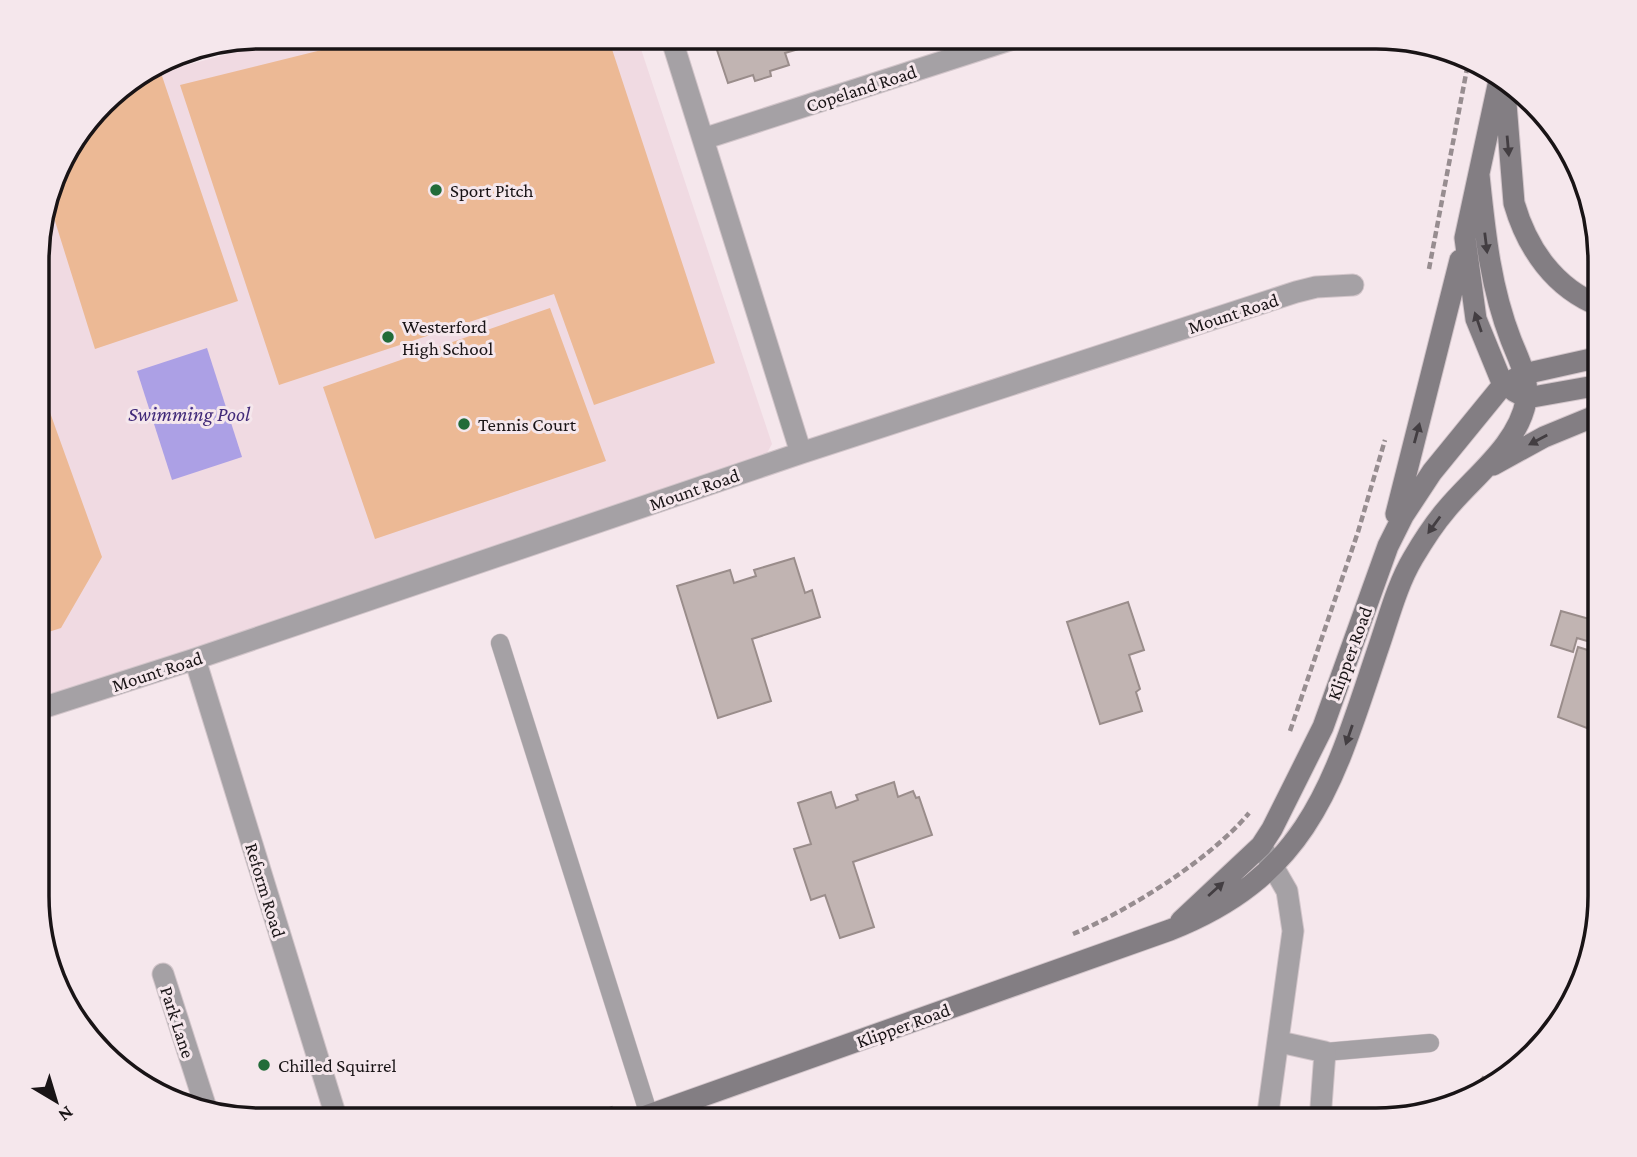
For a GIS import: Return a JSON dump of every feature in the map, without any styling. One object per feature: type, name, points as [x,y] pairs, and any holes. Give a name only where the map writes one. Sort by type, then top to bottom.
[{"type":"main road","points":[[1388,546],[1499,89]]},
{"type":"main road","points":[[1503,92],[1511,177],[1519,220],[1532,247],[1549,271],[1571,290],[1588,299]]},
{"type":"main road","points":[[1479,175],[1491,277],[1500,312],[1524,374],[1527,398]]},
{"type":"main road","points":[[1465,238],[1476,319],[1503,385],[1527,398],[1588,387]]},
{"type":"main road","name":"Klipper Road","points":[[1170,930],[1261,846],[1323,727],[1388,546],[1418,492],[1503,385],[1524,374],[1588,360]]},
{"type":"main road","name":"Klipper Road","points":[[651,1108],[1170,930],[1224,906],[1275,867],[1313,816],[1337,769],[1410,562],[1445,511],[1516,428],[1527,398]]},
{"type":"main road","points":[[1479,473],[1544,437],[1588,419]]},
{"type":"street","points":[[675,49],[801,453]]},
{"type":"street","name":"Copeland Road","points":[[703,139],[982,49]]},
{"type":"street","name":"Mount Road","points":[[49,706],[195,659],[801,453],[1296,292],[1317,287],[1353,285]]},
{"type":"street","name":"Reform Road","points":[[195,659],[333,1108]]},
{"type":"street","points":[[1261,846],[1287,891],[1293,931],[1280,1042],[1268,1108]]},
{"type":"street","name":"Park Lane","points":[[163,974],[204,1100]]},
{"type":"street","points":[[1280,1042],[1325,1052],[1321,1108]]},
{"type":"lane","points":[[500,643],[641,1108]]},
{"type":"lane","points":[[1325,1052],[1430,1043]]},
{"type":"path","points":[[1434,237],[1467,70]]},
{"type":"path","points":[[1289,733],[1358,532],[1389,428]]},
{"type":"path","points":[[1068,936],[1097,924],[1215,849],[1254,807]]},
{"type":"shaded area","name":"Westerford High School","points":[[247,49],[641,49],[772,444],[763,460],[49,706],[49,261],[56,206],[77,155],[102,121],[132,93],[171,69]]},
{"type":"shaded area","name":"Sport Pitch","points":[[326,49],[612,49],[715,363],[594,405],[554,294],[279,385],[180,85]]},
{"type":"shaded area","points":[[162,76],[238,301],[95,349],[54,218],[56,206],[77,155],[93,132],[121,102],[151,80]]},
{"type":"shaded area","name":"Tennis Court","points":[[550,308],[606,461],[375,539],[323,387]]},
{"type":"shaded area","points":[[49,410],[102,557],[61,628],[49,632]]},
{"type":"water","name":"Swimming Pool","points":[[207,348],[242,457],[172,480],[137,371]]},
{"type":"building","points":[[717,49],[798,49],[785,53],[789,65],[770,71],[771,76],[755,81],[753,75],[728,83]]},
{"type":"building","points":[[794,558],[805,593],[812,590],[820,617],[752,639],[771,701],[718,718],[677,586],[730,570],[734,583],[756,576],[754,570]]},
{"type":"building","points":[[1128,602],[1144,650],[1129,655],[1140,689],[1136,692],[1142,711],[1100,724],[1067,622]]},
{"type":"building","points":[[1561,611],[1588,619],[1588,641],[1577,638],[1573,652],[1551,645]]},
{"type":"building","points":[[1578,647],[1588,650],[1588,728],[1558,717]]},
{"type":"building","points":[[894,782],[898,797],[913,791],[916,798],[919,797],[932,835],[853,862],[874,927],[840,938],[825,895],[811,900],[794,849],[811,844],[798,803],[831,792],[836,808],[858,800],[856,795]]},
{"type":"place","name":"Sport Pitch","points":[[436,190]]},
{"type":"place","name":"Westerford High School","points":[[388,337]]},
{"type":"place","name":"Tennis Court","points":[[464,424]]},
{"type":"place","name":"Chilled Squirrel","points":[[264,1065]]}]
